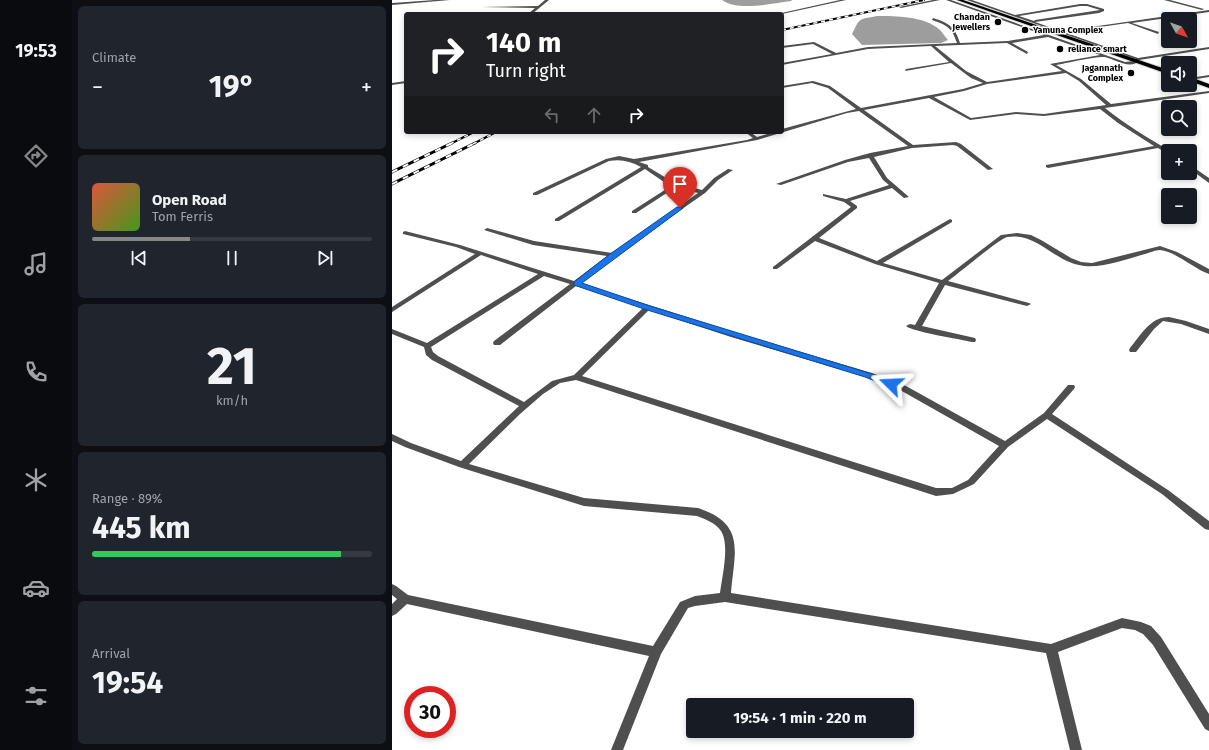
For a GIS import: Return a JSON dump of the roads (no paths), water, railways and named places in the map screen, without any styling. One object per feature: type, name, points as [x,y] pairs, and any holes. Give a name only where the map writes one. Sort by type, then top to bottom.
[{"type":"main road","points":[[959,0],[1123,57],[1137,60],[1161,70]]},
{"type":"main road","points":[[1197,82],[1209,86]]},
{"type":"main road","points":[[1197,84],[1209,91]]},
{"type":"street","points":[[444,0],[444,5]]},
{"type":"street","points":[[392,4],[448,0]]},
{"type":"street","points":[[533,12],[547,0]]},
{"type":"street","points":[[784,13],[844,0]]},
{"type":"street","points":[[901,7],[938,0]]},
{"type":"street","points":[[948,0],[1125,63],[1209,48]]},
{"type":"street","points":[[969,0],[1137,60]]},
{"type":"street","points":[[1166,0],[1209,11]]},
{"type":"street","points":[[1015,16],[1080,5],[1087,5],[1103,10],[1099,12],[1032,22]]},
{"type":"street","points":[[484,7],[539,7]]},
{"type":"street","points":[[1062,32],[1209,11]]},
{"type":"street","points":[[933,19],[947,24],[954,29],[959,44]]},
{"type":"street","points":[[1129,23],[1158,33]]},
{"type":"street","points":[[784,64],[868,48],[1008,42],[1049,36]]},
{"type":"street","points":[[1008,42],[1026,53]]},
{"type":"street","points":[[784,47],[814,43],[836,54]]},
{"type":"street","points":[[931,45],[975,78],[987,83]]},
{"type":"street","points":[[1104,56],[1052,64],[1080,80],[1109,106]]},
{"type":"street","points":[[784,61],[788,63]]},
{"type":"street","points":[[906,70],[953,62]]},
{"type":"street","points":[[784,130],[858,109],[964,90],[987,83],[1067,72]]},
{"type":"street","points":[[1197,79],[1209,76]]},
{"type":"street","points":[[392,84],[404,82]]},
{"type":"street","points":[[784,87],[805,82],[818,82],[834,90],[912,147]]},
{"type":"street","points":[[929,96],[970,120],[1016,113],[1044,115],[1209,91]]},
{"type":"street","points":[[1101,107],[1120,122],[1160,146]]},
{"type":"street","points":[[750,134],[757,139]]},
{"type":"street","points":[[634,161],[757,139],[772,134]]},
{"type":"street","points":[[779,184],[846,161],[870,155],[912,147],[954,143],[959,145],[990,169]]},
{"type":"street","points":[[1048,166],[1160,146]]},
{"type":"street","points":[[870,155],[878,171],[892,186],[906,197]]},
{"type":"street","points":[[535,194],[608,160],[619,158],[634,161],[646,166],[661,178],[676,185],[703,192]]},
{"type":"street","points":[[557,220],[646,166]]},
{"type":"street","points":[[497,343],[613,255],[703,192],[719,176],[730,170]]},
{"type":"street","points":[[1197,172],[1209,181]]},
{"type":"street","points":[[634,212],[676,185]]},
{"type":"street","points":[[846,201],[892,186]]},
{"type":"street","points":[[775,268],[855,207],[846,201],[825,195]]},
{"type":"street","points":[[877,263],[950,221]]},
{"type":"street","points":[[487,230],[533,243],[613,255]]},
{"type":"street","points":[[405,233],[458,246],[647,308],[869,376],[903,388],[1005,445]]},
{"type":"street","points":[[972,340],[914,327],[943,282],[1003,236],[1022,234],[1030,236],[1039,240],[1070,261],[1083,265],[1092,265],[1160,248],[1175,253],[1209,272]]},
{"type":"street","points":[[814,238],[877,263],[1027,304]]},
{"type":"street","points":[[392,310],[480,253]]},
{"type":"street","points":[[427,346],[544,273]]},
{"type":"street","points":[[576,378],[647,308]]},
{"type":"street","points":[[1133,350],[1158,321],[1164,319],[1175,320],[1209,332]]},
{"type":"street","points":[[392,331],[427,346]]},
{"type":"street","points":[[427,346],[429,353],[435,358],[525,406]]},
{"type":"street","points":[[462,465],[525,406],[553,383],[565,378],[576,378],[936,492],[953,491],[971,482],[1005,445],[1047,415],[1070,387]]},
{"type":"street","points":[[1047,415],[1165,492],[1209,526]]},
{"type":"street","points":[[392,437],[408,445],[462,465],[584,502],[698,512],[711,517],[726,530],[730,543],[725,598]]},
{"type":"street","points":[[392,589],[405,599],[656,652]]},
{"type":"street","points":[[617,750],[656,652],[684,605],[695,601],[725,598],[1051,649],[1122,623],[1136,625],[1147,630],[1157,641],[1209,725]]},
{"type":"street","points":[[392,611],[405,599]]},
{"type":"street","points":[[1051,649],[1076,750]]},
{"type":"railway","points":[[784,30],[924,0]]},
{"type":"railway","points":[[452,143],[470,134]]},
{"type":"railway","points":[[473,144],[492,134]]},
{"type":"railway","points":[[392,172],[452,143]]},
{"type":"railway","points":[[392,184],[473,144]]},
{"type":"place","name":"Chandan Jewellers","points":[[998,22]]},
{"type":"place","name":"Yamuna Complex","points":[[1025,30]]},
{"type":"place","name":"reliance smart","points":[[1060,49]]},
{"type":"place","name":"Jagannath Complex","points":[[1131,73]]}]
